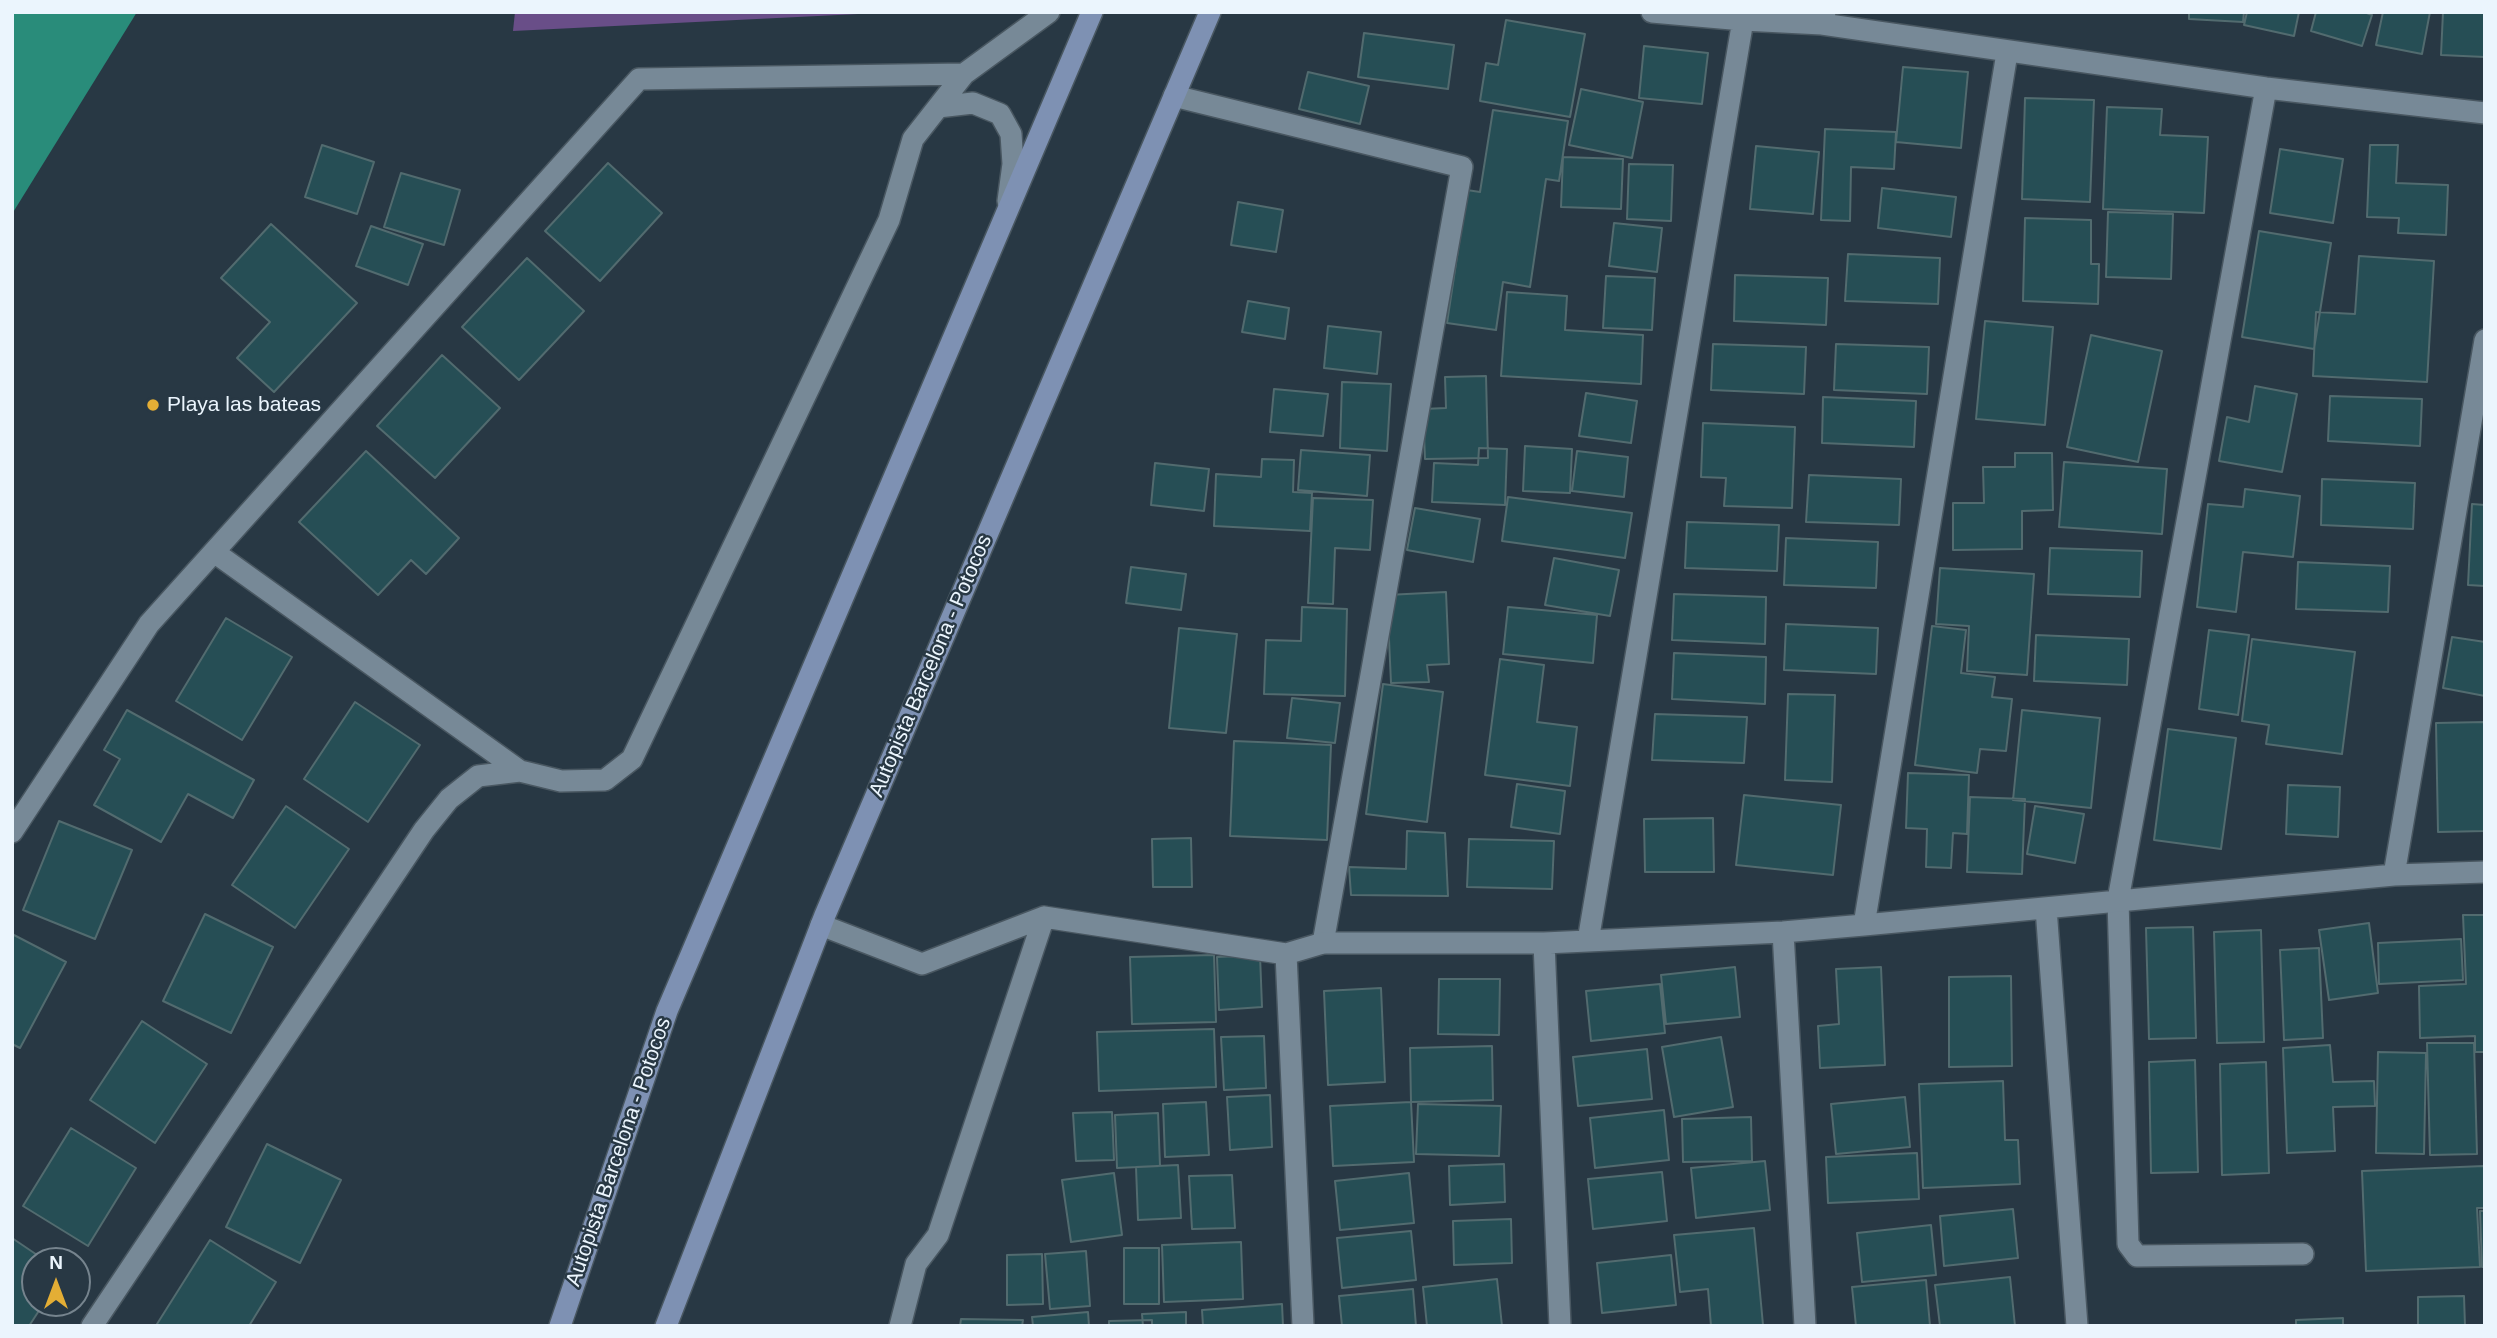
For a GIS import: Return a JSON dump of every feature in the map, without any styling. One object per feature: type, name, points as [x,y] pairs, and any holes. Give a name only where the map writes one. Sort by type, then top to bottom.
[{"type":"street","points":[[92,1326],[424,830],[449,799],[478,776],[520,771],[561,781],[605,780],[632,758],[889,220],[913,139],[964,74],[1048,12]]},
{"type":"street","name":"Autopista Barcelona - Potocos","points":[[560,1326],[667,1011],[1092,12]]},
{"type":"street","name":"Autopista Barcelona - Potocos","points":[[666,1326],[821,925],[1210,12]]},
{"type":"street","points":[[1652,12],[1743,20],[1824,18],[2007,52],[2266,88],[2485,113]]},
{"type":"street","points":[[1588,941],[1743,20]]},
{"type":"street","points":[[1864,925],[2007,52]]},
{"type":"street","points":[[12,832],[149,624],[639,79],[964,74]]},
{"type":"street","points":[[2266,88],[2118,900],[2128,1244],[2137,1256],[2302,1254]]},
{"type":"street","points":[[1174,96],[1462,167],[1323,943]]},
{"type":"street","points":[[938,107],[973,103],[1000,114],[1012,134],[1013,164],[1006,213]]},
{"type":"street","points":[[2394,875],[2485,340]]},
{"type":"street","points":[[214,552],[520,771]]},
{"type":"street","points":[[821,925],[922,964],[1044,918],[1286,954],[1323,943],[1544,943],[1783,932],[2394,875],[2485,872]]},
{"type":"street","points":[[2046,908],[2077,1326]]},
{"type":"street","points":[[900,1326],[916,1264],[938,1235],[1044,918]]},
{"type":"street","points":[[1783,932],[1805,1326]]},
{"type":"street","points":[[1544,943],[1560,1326]]},
{"type":"street","points":[[1286,954],[1303,1326]]},
{"type":"shaded area","points":[[12,12],[137,12],[12,214]]},
{"type":"shaded area","points":[[515,12],[899,12],[513,31]]},
{"type":"building","points":[[2189,12],[2244,12],[2243,22],[2189,19]]},
{"type":"building","points":[[2247,12],[2299,12],[2294,36],[2244,25]]},
{"type":"building","points":[[2316,12],[2364,12],[2372,15],[2362,46],[2311,31]]},
{"type":"building","points":[[2383,12],[2430,12],[2422,54],[2376,45]]},
{"type":"building","points":[[2443,12],[2485,12],[2485,57],[2441,55]]},
{"type":"building","points":[[1506,20],[1585,34],[1570,117],[1480,101],[1486,63],[1498,65]]},
{"type":"building","points":[[1364,33],[1454,45],[1448,89],[1358,77]]},
{"type":"building","points":[[1644,46],[1708,53],[1702,104],[1639,98]]},
{"type":"building","points":[[1903,67],[1968,72],[1961,148],[1896,142]]},
{"type":"building","points":[[1308,72],[1369,86],[1360,124],[1299,109]]},
{"type":"building","points":[[1581,89],[1643,102],[1632,158],[1569,145]]},
{"type":"building","points":[[2025,98],[2094,100],[2090,202],[2022,199]]},
{"type":"building","points":[[2107,107],[2162,109],[2160,135],[2208,137],[2204,213],[2103,209]]},
{"type":"building","points":[[1493,110],[1568,121],[1559,181],[1546,179],[1530,287],[1503,282],[1496,330],[1447,323],[1467,190],[1480,192]]},
{"type":"building","points":[[1825,129],[1896,132],[1894,169],[1851,167],[1850,221],[1821,220]]},
{"type":"building","points":[[322,145],[374,162],[357,214],[305,197]]},
{"type":"building","points":[[2370,145],[2398,145],[2396,183],[2448,185],[2446,235],[2398,233],[2399,218],[2367,217]]},
{"type":"building","points":[[1756,146],[1819,152],[1813,214],[1750,209]]},
{"type":"building","points":[[2280,149],[2343,159],[2333,223],[2270,213]]},
{"type":"building","points":[[1563,157],[1623,159],[1621,209],[1561,207]]},
{"type":"building","points":[[608,163],[662,213],[600,281],[545,231]]},
{"type":"building","points":[[1629,164],[1673,165],[1671,221],[1627,219]]},
{"type":"building","points":[[401,173],[460,190],[444,245],[384,227]]},
{"type":"building","points":[[1882,188],[1956,197],[1951,237],[1878,228]]},
{"type":"building","points":[[1238,202],[1283,210],[1276,252],[1231,245]]},
{"type":"building","points":[[2108,212],[2173,214],[2171,279],[2106,277]]},
{"type":"building","points":[[2025,218],[2091,220],[2091,264],[2099,264],[2098,304],[2023,301]]},
{"type":"building","points":[[1614,223],[1662,228],[1657,272],[1609,266]]},
{"type":"building","points":[[271,224],[357,303],[274,392],[237,358],[270,322],[221,278]]},
{"type":"building","points":[[371,226],[423,244],[408,285],[356,266]]},
{"type":"building","points":[[2259,231],[2331,243],[2314,349],[2242,337]]},
{"type":"building","points":[[1848,254],[1940,258],[1938,304],[1845,301]]},
{"type":"building","points":[[2359,256],[2434,261],[2427,382],[2313,376],[2316,312],[2355,314]]},
{"type":"building","points":[[527,258],[584,311],[519,380],[462,327]]},
{"type":"building","points":[[1735,275],[1828,278],[1826,325],[1734,321]]},
{"type":"building","points":[[1606,276],[1655,278],[1652,330],[1603,328]]},
{"type":"building","points":[[1507,292],[1567,296],[1565,330],[1643,335],[1641,384],[1501,376]]},
{"type":"building","points":[[1248,301],[1289,308],[1285,339],[1242,332]]},
{"type":"building","points":[[1985,321],[2053,327],[2045,425],[1976,419]]},
{"type":"building","points":[[1328,326],[1381,332],[1377,374],[1324,368]]},
{"type":"building","points":[[2091,335],[2162,351],[2138,462],[2067,447]]},
{"type":"building","points":[[1713,344],[1806,347],[1804,394],[1711,390]]},
{"type":"building","points":[[1836,344],[1929,347],[1927,394],[1834,390]]},
{"type":"building","points":[[442,355],[500,408],[435,478],[377,426]]},
{"type":"building","points":[[1486,376],[1488,458],[1425,459],[1423,409],[1446,408],[1445,377]]},
{"type":"building","points":[[1342,382],[1391,384],[1387,451],[1340,448]]},
{"type":"building","points":[[2255,386],[2297,394],[2282,472],[2219,461],[2227,417],[2249,422]]},
{"type":"building","points":[[1274,389],[1328,394],[1323,436],[1270,432]]},
{"type":"building","points":[[1586,393],[1637,401],[1631,443],[1579,436]]},
{"type":"building","points":[[2330,396],[2422,399],[2420,446],[2328,441]]},
{"type":"building","points":[[1823,397],[1916,401],[1914,447],[1822,443]]},
{"type":"building","points":[[1703,423],[1795,427],[1792,508],[1724,506],[1726,478],[1701,477]]},
{"type":"building","points":[[1525,446],[1572,449],[1570,493],[1523,491]]},
{"type":"building","points":[[1479,448],[1507,449],[1505,505],[1432,502],[1434,463],[1478,465]]},
{"type":"building","points":[[1301,450],[1370,455],[1367,496],[1298,490]]},
{"type":"building","points":[[366,451],[459,538],[426,574],[411,560],[378,595],[299,522]]},
{"type":"building","points":[[1577,451],[1628,457],[1624,497],[1572,491]]},
{"type":"building","points":[[2015,453],[2052,453],[2053,510],[2022,511],[2022,549],[1953,550],[1953,503],[1984,503],[1983,467],[2015,467]]},
{"type":"building","points":[[1262,459],[1294,460],[1293,492],[1312,493],[1310,531],[1214,526],[1216,474],[1261,477]]},
{"type":"building","points":[[2064,462],[2167,469],[2162,534],[2059,527]]},
{"type":"building","points":[[1155,463],[1209,469],[1204,511],[1151,505]]},
{"type":"building","points":[[1809,475],[1901,479],[1899,525],[1806,522]]},
{"type":"building","points":[[2322,479],[2415,483],[2413,529],[2321,525]]},
{"type":"building","points":[[2245,489],[2300,496],[2293,557],[2243,552],[2236,612],[2197,607],[2208,504],[2243,507]]},
{"type":"building","points":[[1508,497],[1632,513],[1625,558],[1502,541]]},
{"type":"building","points":[[1313,498],[1373,500],[1370,550],[1335,548],[1333,604],[1308,603]]},
{"type":"building","points":[[2472,504],[2485,505],[2485,586],[2468,585]]},
{"type":"building","points":[[1415,508],[1480,519],[1473,562],[1407,550]]},
{"type":"building","points":[[1687,522],[1779,525],[1777,571],[1685,568]]},
{"type":"building","points":[[1786,538],[1878,542],[1876,588],[1784,585]]},
{"type":"building","points":[[2050,548],[2142,551],[2140,597],[2048,594]]},
{"type":"building","points":[[1554,558],[1619,570],[1610,616],[1545,605]]},
{"type":"building","points":[[2298,562],[2390,566],[2388,612],[2296,609]]},
{"type":"building","points":[[1131,567],[1186,574],[1181,610],[1126,603]]},
{"type":"building","points":[[1940,568],[2034,574],[2027,675],[1967,671],[1969,626],[1936,624]]},
{"type":"building","points":[[1446,592],[1449,664],[1427,665],[1429,682],[1391,683],[1387,595]]},
{"type":"building","points":[[1674,594],[1766,597],[1765,644],[1672,640]]},
{"type":"building","points":[[1302,607],[1347,609],[1345,696],[1264,694],[1266,640],[1301,641]]},
{"type":"building","points":[[1508,607],[1597,615],[1593,663],[1503,654]]},
{"type":"building","points":[[226,618],[292,657],[242,740],[176,701]]},
{"type":"building","points":[[1786,624],[1878,628],[1876,674],[1784,670]]},
{"type":"building","points":[[1932,626],[1966,630],[1961,673],[1995,677],[1992,697],[2012,699],[2006,751],[1980,749],[1977,773],[1915,765]]},
{"type":"building","points":[[1179,628],[1237,634],[1226,733],[1169,728]]},
{"type":"building","points":[[2209,630],[2249,635],[2238,715],[2199,709]]},
{"type":"building","points":[[2036,635],[2129,639],[2127,685],[2034,681]]},
{"type":"building","points":[[2452,637],[2485,642],[2485,696],[2443,688]]},
{"type":"building","points":[[2252,639],[2355,652],[2342,754],[2266,744],[2269,725],[2242,721]]},
{"type":"building","points":[[1674,653],[1766,657],[1765,704],[1672,699]]},
{"type":"building","points":[[1500,659],[1544,665],[1537,722],[1577,727],[1570,786],[1485,775]]},
{"type":"building","points":[[1383,684],[1443,692],[1427,822],[1366,814]]},
{"type":"building","points":[[1788,694],[1835,695],[1832,782],[1785,780]]},
{"type":"building","points":[[1292,698],[1340,703],[1335,743],[1287,738]]},
{"type":"building","points":[[355,702],[420,745],[368,822],[304,779]]},
{"type":"building","points":[[127,710],[254,780],[233,818],[188,794],[161,842],[94,805],[120,759],[104,750]]},
{"type":"building","points":[[2022,710],[2100,718],[2091,808],[2013,800]]},
{"type":"building","points":[[1655,714],[1747,717],[1744,763],[1652,760]]},
{"type":"building","points":[[2485,722],[2485,831],[2438,832],[2436,723]]},
{"type":"building","points":[[2168,729],[2236,738],[2221,849],[2154,840]]},
{"type":"building","points":[[1234,741],[1331,745],[1327,840],[1230,836]]},
{"type":"building","points":[[1908,773],[1969,775],[1967,834],[1953,833],[1951,868],[1926,867],[1927,829],[1906,828]]},
{"type":"building","points":[[1517,784],[1565,791],[1560,834],[1511,827]]},
{"type":"building","points":[[2288,785],[2340,787],[2338,837],[2286,834]]},
{"type":"building","points":[[1744,795],[1841,805],[1833,875],[1736,865]]},
{"type":"building","points":[[1970,797],[2025,799],[2022,874],[1967,872]]},
{"type":"building","points":[[286,806],[349,849],[295,928],[232,885]]},
{"type":"building","points":[[2035,806],[2084,814],[2075,863],[2027,854]]},
{"type":"building","points":[[1713,818],[1714,872],[1645,872],[1644,819]]},
{"type":"building","points":[[59,821],[132,850],[95,939],[23,910]]},
{"type":"building","points":[[1407,831],[1445,833],[1448,896],[1351,895],[1349,867],[1406,869]]},
{"type":"building","points":[[1191,838],[1192,887],[1153,887],[1152,839]]},
{"type":"building","points":[[1469,839],[1554,841],[1552,889],[1467,887]]},
{"type":"building","points":[[205,914],[273,947],[231,1033],[163,1001]]},
{"type":"building","points":[[2463,915],[2485,915],[2485,1052],[2475,1052],[2475,1036],[2420,1038],[2419,986],[2466,984]]},
{"type":"building","points":[[2369,923],[2378,993],[2329,1000],[2319,930]]},
{"type":"building","points":[[2193,927],[2196,1038],[2149,1039],[2146,928]]},
{"type":"building","points":[[2261,930],[2264,1042],[2217,1043],[2214,932]]},
{"type":"building","points":[[12,934],[66,962],[20,1048],[12,1044]]},
{"type":"building","points":[[2461,939],[2463,980],[2379,984],[2378,943]]},
{"type":"building","points":[[2319,948],[2323,1038],[2284,1040],[2280,950]]},
{"type":"building","points":[[1214,955],[1216,1022],[1132,1024],[1130,957]]},
{"type":"building","points":[[1260,955],[1262,1007],[1219,1010],[1217,957]]},
{"type":"building","points":[[1735,967],[1740,1017],[1666,1024],[1661,975]]},
{"type":"building","points":[[1881,967],[1885,1065],[1820,1068],[1818,1026],[1839,1024],[1836,969]]},
{"type":"building","points":[[2011,976],[2012,1066],[1949,1067],[1949,977]]},
{"type":"building","points":[[1439,979],[1500,979],[1499,1035],[1438,1034]]},
{"type":"building","points":[[1660,984],[1665,1033],[1591,1041],[1586,991]]},
{"type":"building","points":[[1381,988],[1385,1082],[1328,1085],[1324,991]]},
{"type":"building","points":[[142,1021],[207,1064],[155,1143],[90,1100]]},
{"type":"building","points":[[1214,1029],[1216,1087],[1099,1091],[1097,1032]]},
{"type":"building","points":[[1264,1036],[1266,1088],[1224,1090],[1221,1037]]},
{"type":"building","points":[[1721,1037],[1733,1107],[1674,1117],[1662,1047]]},
{"type":"building","points":[[2427,1043],[2474,1043],[2477,1154],[2430,1155]]},
{"type":"building","points":[[2330,1045],[2333,1082],[2374,1081],[2375,1106],[2333,1107],[2335,1151],[2287,1153],[2283,1048]]},
{"type":"building","points":[[1492,1046],[1493,1100],[1411,1102],[1410,1048]]},
{"type":"building","points":[[1647,1049],[1652,1099],[1578,1106],[1573,1057]]},
{"type":"building","points":[[2378,1052],[2426,1053],[2424,1154],[2376,1153]]},
{"type":"building","points":[[2195,1060],[2198,1172],[2151,1173],[2149,1062]]},
{"type":"building","points":[[2266,1062],[2269,1173],[2222,1175],[2220,1064]]},
{"type":"building","points":[[2003,1081],[2005,1140],[2018,1140],[2020,1184],[1923,1188],[1919,1084]]},
{"type":"building","points":[[1270,1095],[1272,1147],[1230,1150],[1227,1097]]},
{"type":"building","points":[[1905,1097],[1910,1147],[1836,1154],[1831,1104]]},
{"type":"building","points":[[1206,1102],[1209,1155],[1165,1157],[1163,1104]]},
{"type":"building","points":[[1411,1102],[1414,1162],[1333,1166],[1330,1106]]},
{"type":"building","points":[[1418,1104],[1501,1106],[1499,1156],[1416,1154]]},
{"type":"building","points":[[1664,1110],[1669,1160],[1595,1168],[1590,1118]]},
{"type":"building","points":[[1112,1112],[1114,1160],[1076,1161],[1073,1113]]},
{"type":"building","points":[[1158,1113],[1160,1166],[1117,1168],[1115,1115]]},
{"type":"building","points":[[1751,1117],[1752,1161],[1683,1162],[1682,1119]]},
{"type":"building","points":[[71,1128],[136,1168],[88,1246],[23,1206]]},
{"type":"building","points":[[267,1144],[341,1180],[300,1263],[226,1227]]},
{"type":"building","points":[[1917,1153],[1919,1199],[1828,1203],[1826,1157]]},
{"type":"building","points":[[1765,1161],[1770,1210],[1696,1218],[1691,1168]]},
{"type":"building","points":[[1504,1164],[1505,1202],[1450,1205],[1449,1166]]},
{"type":"building","points":[[1178,1165],[1181,1218],[1138,1220],[1136,1167]]},
{"type":"building","points":[[2484,1166],[2485,1208],[2477,1208],[2480,1267],[2366,1271],[2362,1171]]},
{"type":"building","points":[[1662,1172],[1667,1221],[1593,1229],[1588,1179]]},
{"type":"building","points":[[1114,1173],[1122,1235],[1071,1242],[1062,1180]]},
{"type":"building","points":[[1409,1173],[1414,1223],[1340,1230],[1335,1181]]},
{"type":"building","points":[[1232,1175],[1235,1228],[1192,1229],[1189,1176]]},
{"type":"building","points":[[2013,1209],[2018,1258],[1944,1266],[1940,1216]]},
{"type":"building","points":[[2480,1211],[2485,1211],[2485,1267],[2482,1267]]},
{"type":"building","points":[[1511,1219],[1512,1263],[1454,1265],[1453,1221]]},
{"type":"building","points":[[1931,1225],[1936,1275],[1862,1282],[1857,1233]]},
{"type":"building","points":[[1754,1228],[1763,1325],[1711,1326],[1708,1289],[1680,1292],[1674,1235]]},
{"type":"building","points":[[1411,1231],[1416,1280],[1342,1288],[1337,1238]]},
{"type":"building","points":[[12,1238],[25,1247],[21,1247],[21,1317],[35,1317],[29,1326],[12,1326]]},
{"type":"building","points":[[210,1240],[276,1282],[249,1326],[160,1326],[157,1324]]},
{"type":"building","points":[[1241,1242],[1243,1299],[1164,1302],[1162,1245]]},
{"type":"building","points":[[1124,1248],[1159,1248],[1159,1304],[1124,1304]]},
{"type":"building","points":[[1086,1251],[1090,1306],[1050,1309],[1045,1254]]},
{"type":"building","points":[[1042,1254],[1043,1304],[1007,1305],[1007,1255]]},
{"type":"building","points":[[1671,1255],[1676,1305],[1602,1313],[1597,1263]]},
{"type":"building","points":[[2010,1277],[2015,1326],[1940,1326],[1935,1285]]},
{"type":"building","points":[[1497,1279],[1502,1326],[1427,1326],[1423,1287]]},
{"type":"building","points":[[1926,1280],[1930,1326],[1856,1326],[1852,1287]]},
{"type":"building","points":[[1413,1289],[1416,1326],[1342,1326],[1339,1296]]},
{"type":"building","points":[[2464,1296],[2465,1326],[2418,1326],[2418,1297]]},
{"type":"building","points":[[1282,1304],[1283,1326],[1203,1326],[1202,1310]]},
{"type":"building","points":[[1088,1312],[1089,1326],[1033,1326],[1032,1317]]},
{"type":"building","points":[[1186,1312],[1186,1326],[1143,1326],[1142,1314]]},
{"type":"building","points":[[2343,1318],[2343,1326],[2296,1326],[2296,1320]]},
{"type":"building","points":[[961,1319],[1023,1320],[1022,1326],[960,1326]]},
{"type":"building","points":[[1152,1320],[1152,1326],[1109,1326],[1109,1321]]},
{"type":"place","name":"Playa las bateas","points":[[153,405]]}]
